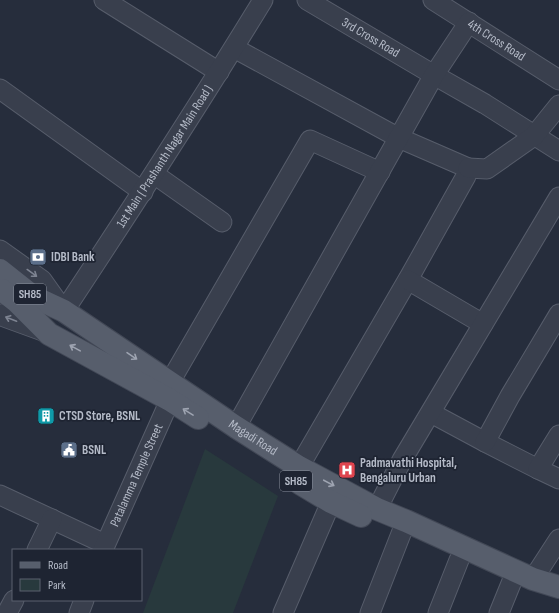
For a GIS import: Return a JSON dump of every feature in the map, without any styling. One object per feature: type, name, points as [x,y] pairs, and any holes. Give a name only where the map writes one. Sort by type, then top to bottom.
[{"type":"main road","name":"SH85","points":[[0,270],[34,297],[64,311]]},
{"type":"main road","name":"SH85","points":[[0,289],[16,301],[49,334]]},
{"type":"main road","name":"Magadi Road","points":[[64,311],[281,472],[330,502],[403,527],[533,579],[559,587]]},
{"type":"main road","name":"Magadi Road","points":[[49,334],[170,391],[236,427],[299,467],[378,509],[403,527],[459,560],[559,599]]},
{"type":"street","points":[[104,0],[219,72]]},
{"type":"street","name":"1st Main ( Prashanth Nagar Main Road )","points":[[64,311],[143,192],[263,0]]},
{"type":"street","name":"3rd Cross Road","points":[[307,0],[434,76],[485,104],[559,151]]},
{"type":"street","name":"4th Cross Road","points":[[433,0],[559,80]]},
{"type":"street","points":[[236,427],[434,76],[469,22]]},
{"type":"street","points":[[234,48],[399,138],[468,168],[487,169],[534,136],[559,105]]},
{"type":"street","points":[[0,89],[143,192]]},
{"type":"street","name":"Patalamma Temple Street","points":[[104,547],[170,391],[310,140],[380,172]]},
{"type":"street","points":[[299,467],[408,280],[466,176],[468,168]]},
{"type":"street","points":[[154,174],[222,222]]},
{"type":"street","points":[[378,509],[402,460],[559,197]]},
{"type":"street","name":"Magadi Road","points":[[0,250],[42,280],[64,311]]},
{"type":"street","points":[[408,280],[483,324]]},
{"type":"street","name":"Magadi Road","points":[[0,314],[49,334]]},
{"type":"street","points":[[485,442],[510,396],[559,314]]},
{"type":"street","points":[[431,413],[559,479]]},
{"type":"street","points":[[538,469],[559,435]]},
{"type":"street","points":[[0,495],[52,519],[104,547]]},
{"type":"street","points":[[283,613],[330,502]]},
{"type":"street","points":[[38,549],[52,519]]},
{"type":"street","points":[[370,613],[403,527]]},
{"type":"street","points":[[533,579],[559,539]]},
{"type":"street","points":[[438,613],[459,560]]},
{"type":"street","points":[[498,613],[512,580]]},
{"type":"street","points":[[8,613],[14,601]]},
{"type":"street","points":[[79,613],[84,601]]},
{"type":"green space","points":[[205,449],[278,496],[233,613],[143,613]]},
{"type":"place","name":"IDBI Bank","points":[[38,257]]},
{"type":"place","name":"CTSD Store, BSNL","points":[[46,416]]},
{"type":"place","name":"BSNL","points":[[69,450]]},
{"type":"place","name":"Padmavathi Hospital, Bengaluru Urban","points":[[347,470]]}]
